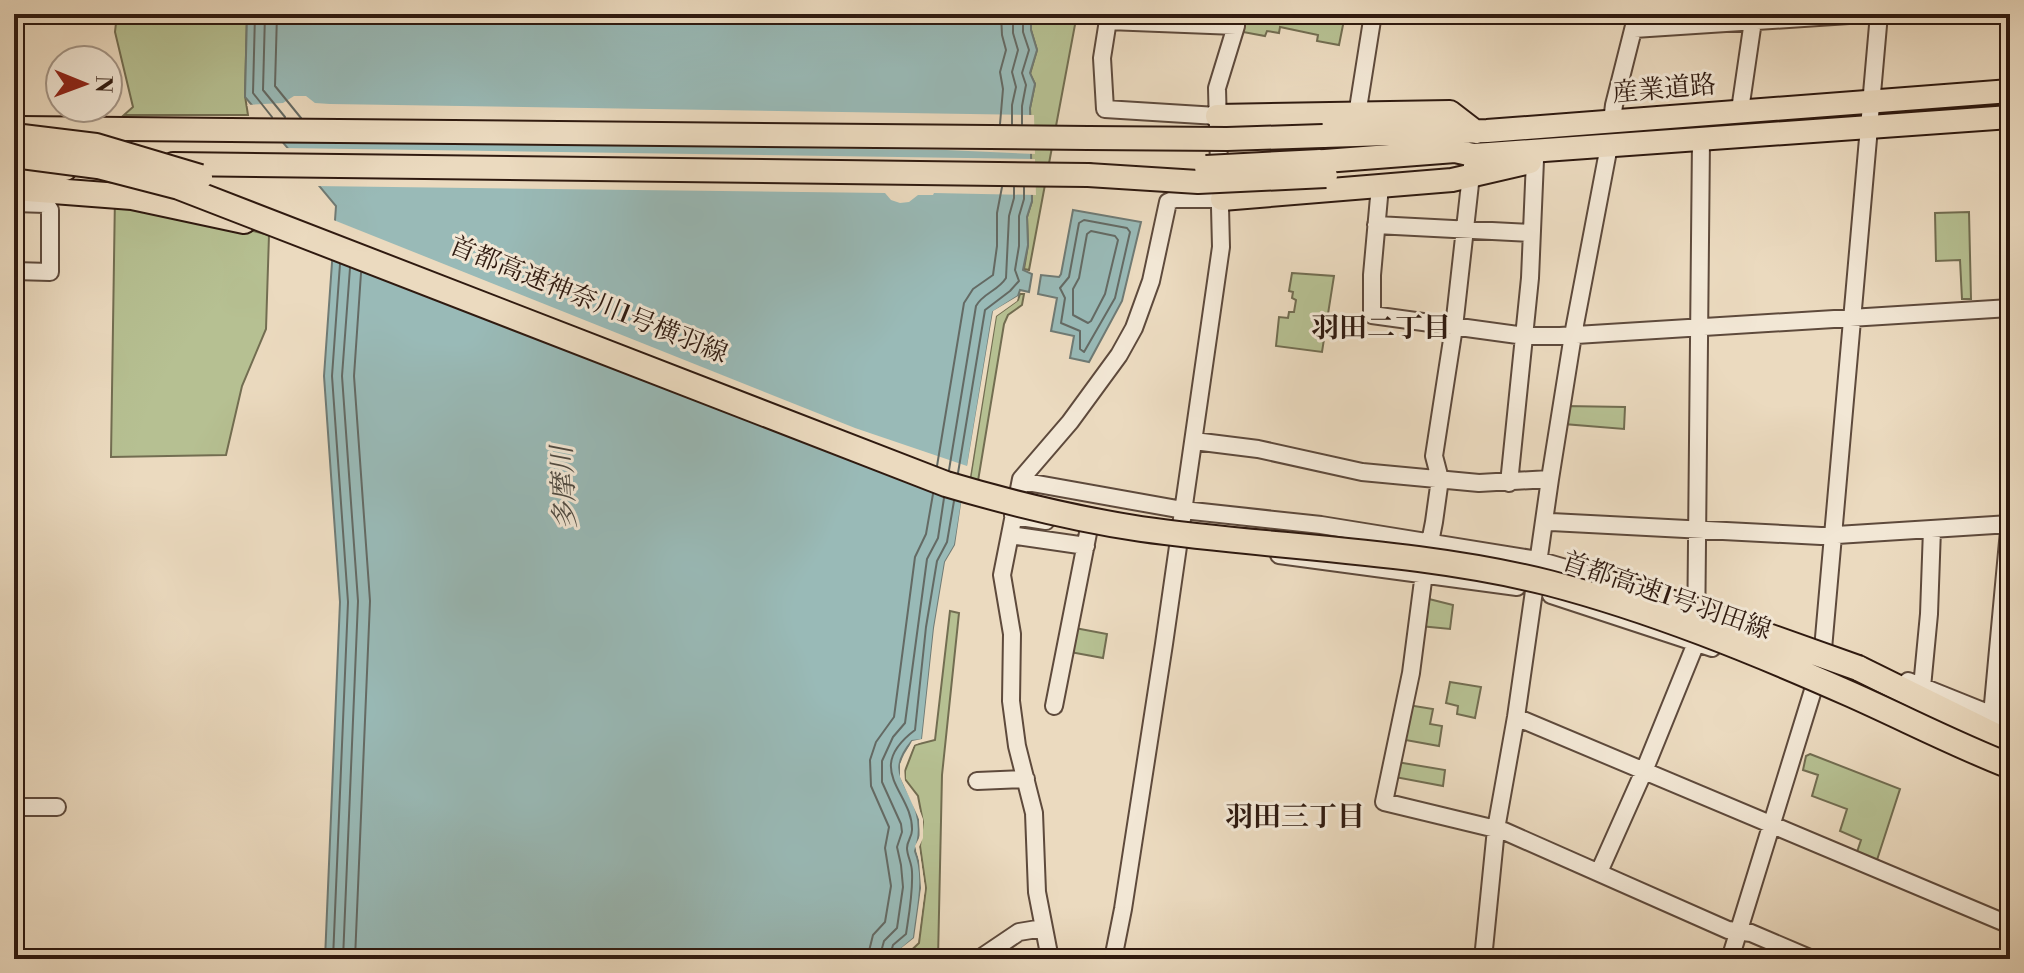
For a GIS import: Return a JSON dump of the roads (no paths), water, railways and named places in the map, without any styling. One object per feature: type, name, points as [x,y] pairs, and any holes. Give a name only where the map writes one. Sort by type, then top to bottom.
[{"type":"highway","points":[[14,121],[108,140],[185,171]]},
{"type":"highway","name":"首都高速神奈川1号横羽線","points":[[14,136],[96,146],[185,171],[888,447],[1028,491],[1144,521]]},
{"type":"highway","name":"首都高速神奈川1号横羽線","points":[[14,155],[125,168],[179,187],[946,484],[1036,509],[1144,521]]},
{"type":"highway","points":[[14,172],[77,167],[125,168]]},
{"type":"highway","points":[[14,188],[154,200],[324,242]]},
{"type":"highway","name":"首都高速1号羽田線","points":[[1144,521],[1486,555],[1552,569],[1689,608],[2001,723]]},
{"type":"highway","name":"首都高速1号羽田線","points":[[1144,521],[1483,570],[1547,583],[1611,601],[1685,626],[1849,693],[2010,766]]},
{"type":"highway","points":[[1858,668],[2010,743]]},
{"type":"highway","points":[[1849,693],[2010,754]]},
{"type":"main road","name":"産業道路","points":[[14,128],[1227,139],[1476,132],[2010,91]]},
{"type":"main road","points":[[1217,116],[1450,112],[1476,132]]},
{"type":"main road","name":"産業道路","points":[[125,168],[1088,175],[1121,169],[1326,168],[1455,151],[1472,166],[1564,149],[2010,117]]},
{"type":"main road","points":[[1222,199],[1380,186],[1472,166],[1535,160],[1564,149]]},
{"type":"main road","points":[[14,164],[125,168]]},
{"type":"street","points":[[1357,115],[1373,14]]},
{"type":"street","points":[[1612,121],[1635,21],[1864,14]]},
{"type":"street","points":[[1730,959],[1823,649],[1879,14]]},
{"type":"street","points":[[1113,959],[1179,542],[1221,247],[1217,88],[1236,20],[1108,17],[1102,58],[1105,109],[1217,116]]},
{"type":"street","points":[[1740,110],[1754,18]]},
{"type":"street","points":[[1476,132],[1454,327],[1434,456],[1440,479],[1411,673],[1384,802],[1496,829],[1738,933],[1751,933],[1812,959]]},
{"type":"street","points":[[1599,872],[1696,643],[1701,140]]},
{"type":"street","points":[[1483,959],[1496,829],[1516,717],[1550,479],[1573,335],[1609,146]]},
{"type":"street","points":[[1509,483],[1530,278],[1535,160]]},
{"type":"street","points":[[1380,186],[1372,315],[1525,336],[2010,308]]},
{"type":"street","points":[[1050,959],[1035,873],[1034,813],[1017,746],[1011,701],[1012,634],[1002,575],[1013,516],[1021,481],[1078,412],[1119,355],[1134,328],[1151,281],[1168,202],[1175,199],[1222,199]]},
{"type":"street","points":[[14,203],[46,204],[50,210],[50,272],[14,271]]},
{"type":"street","points":[[1376,225],[1531,233]]},
{"type":"street","points":[[1194,441],[1258,449],[1362,472],[1509,483],[1550,479]]},
{"type":"street","points":[[1021,481],[1183,510],[1321,525],[1538,560],[1697,607],[1823,649],[1922,687],[2001,723],[2010,722]]},
{"type":"street","points":[[1013,516],[1179,542],[1534,589],[1696,643],[1814,687],[1971,763],[2010,778]]},
{"type":"street","points":[[1544,524],[1834,535],[2010,523],[2001,723]]},
{"type":"street","points":[[1054,706],[1089,528]]},
{"type":"street","points":[[1922,687],[1932,529]]},
{"type":"street","points":[[1010,535],[1086,546]]},
{"type":"street","points":[[1516,717],[2010,925]]},
{"type":"street","points":[[977,781],[1026,779]]},
{"type":"street","points":[[14,807],[57,807]]},
{"type":"street","points":[[979,959],[1019,932],[1043,928]]},
{"type":"water","name":"多摩川","points":[[247,14],[1031,14],[1031,30],[1037,50],[1030,73],[1035,84],[1030,108],[1032,201],[1027,217],[1028,245],[1023,270],[1032,274],[1029,292],[1020,290],[1018,296],[993,312],[955,545],[945,562],[934,628],[922,740],[912,741],[900,762],[902,780],[918,822],[915,851],[920,883],[914,938],[900,950],[896,959],[325,959],[340,602],[324,376],[336,206],[245,97]]},
{"type":"water","points":[[1073,210],[1141,222],[1122,301],[1089,362],[1070,358],[1074,336],[1051,331],[1057,298],[1038,294],[1041,275],[1059,277],[1061,274]]},
{"type":"district","name":"羽田二丁目","points":[[1381,327]]},
{"type":"district","name":"羽田三丁目","points":[[1295,816]]}]
